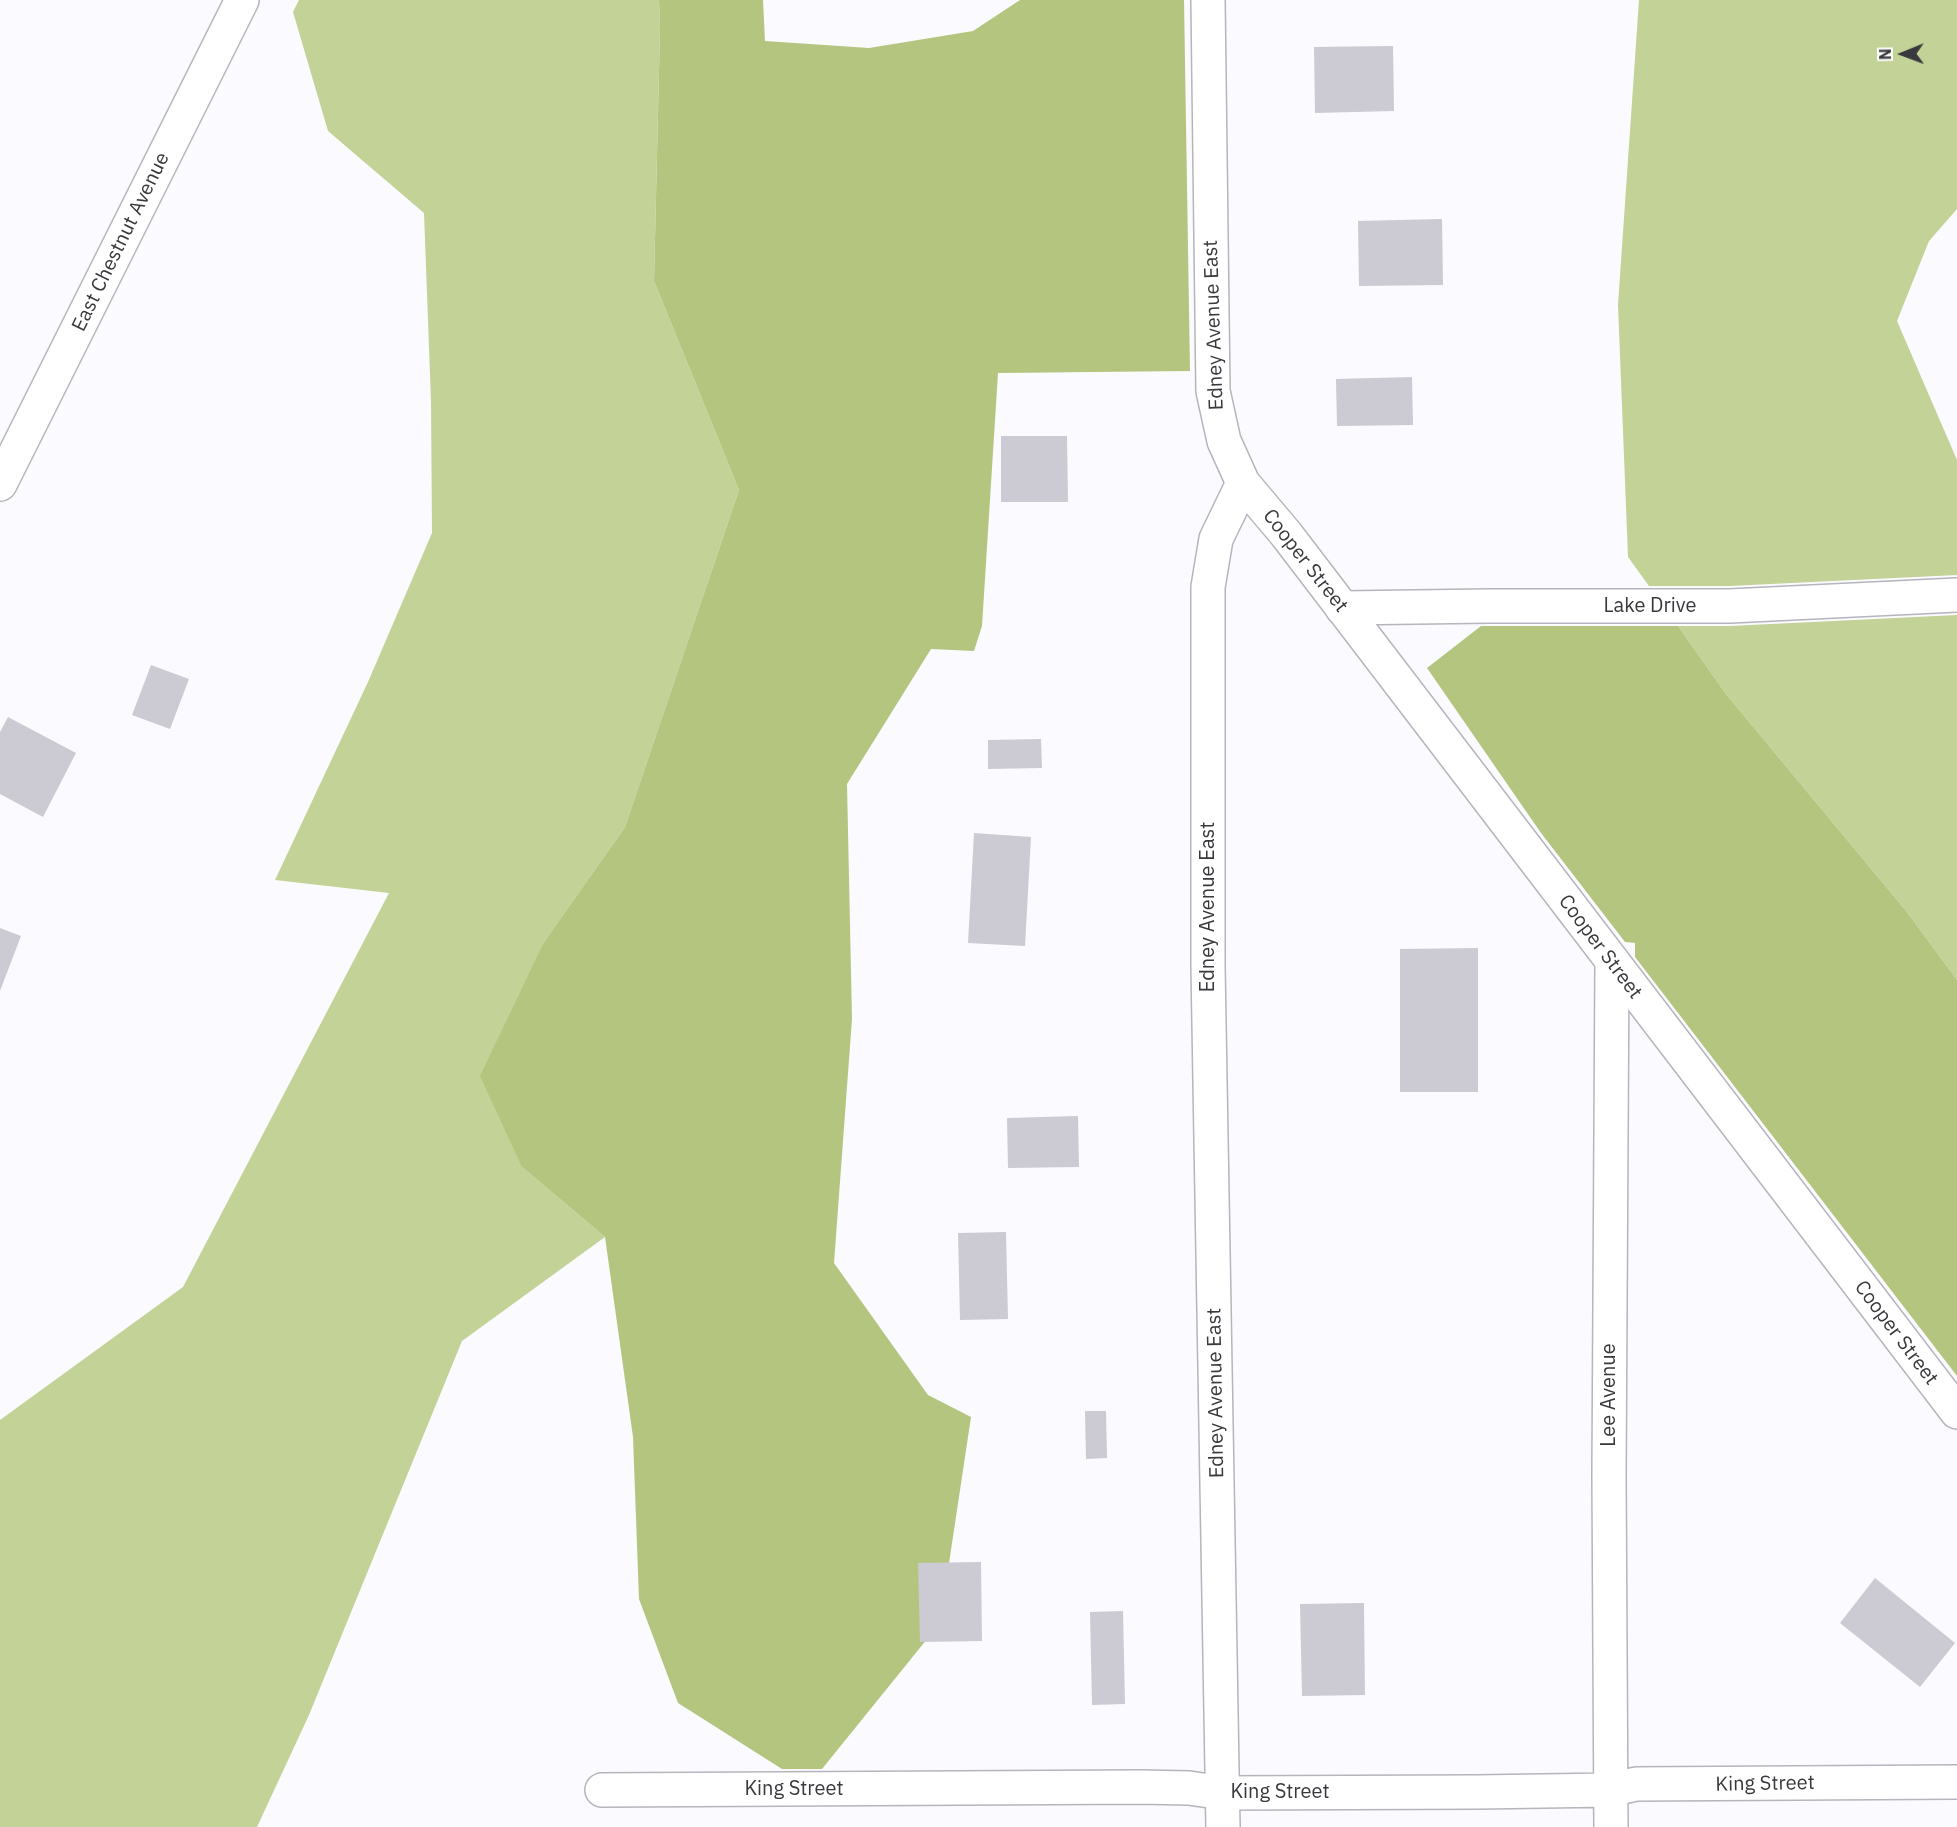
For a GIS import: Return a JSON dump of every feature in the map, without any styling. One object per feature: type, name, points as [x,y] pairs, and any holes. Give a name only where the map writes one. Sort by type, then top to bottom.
[{"type":"street","name":"East Chestnut Avenue","points":[[0,484],[242,0]]},
{"type":"street","name":"Edney Avenue East","points":[[1208,0],[1213,391],[1224,441],[1243,483],[1216,539],[1209,587],[1208,966],[1223,1827]]},
{"type":"street","name":"Cooper Street","points":[[1243,483],[1286,534],[1957,1412]]},
{"type":"street","name":"Lake Drive","points":[[1342,609],[1489,606],[1730,606],[1957,595]]},
{"type":"street","name":"Lee Avenue","points":[[1611,1827],[1608,1475],[1612,963]]},
{"type":"street","name":"King Street","points":[[603,1790],[1189,1788],[1223,1793],[1610,1790],[1636,1784],[1957,1782]]},
{"type":"green space","points":[[299,0],[659,0],[654,281],[739,490],[625,827],[544,942],[522,1167],[605,1237],[462,1341],[309,1715],[257,1827],[0,1827],[0,1420],[183,1287],[389,893],[275,880],[368,682],[432,533],[431,401],[424,213],[328,131],[293,12]]},
{"type":"green space","points":[[659,0],[763,0],[765,41],[869,48],[973,31],[1020,0],[1184,0],[1190,371],[998,373],[982,626],[974,651],[931,649],[847,784],[852,1019],[834,1263],[928,1395],[971,1417],[940,1623],[822,1769],[782,1769],[678,1703],[639,1599],[633,1437],[605,1237],[522,1167],[480,1076],[544,942],[625,827],[739,490],[654,281]]},
{"type":"green space","points":[[1639,0],[1957,0],[1957,209],[1929,241],[1897,321],[1957,460],[1957,575],[1730,586],[1649,586],[1628,557],[1618,305]]},
{"type":"green space","points":[[1957,615],[1957,980],[1907,912],[1726,694],[1678,626],[1730,626]]},
{"type":"green space","points":[[1481,626],[1678,626],[1726,694],[1907,912],[1957,980],[1957,1376],[1635,957],[1635,943],[1625,942],[1541,833],[1427,668]]},
{"type":"building","points":[[1393,46],[1394,111],[1315,113],[1314,47]]},
{"type":"building","points":[[1442,219],[1443,285],[1359,286],[1358,221]]},
{"type":"building","points":[[1412,377],[1413,425],[1337,426],[1336,379]]},
{"type":"building","points":[[1001,436],[1067,436],[1068,502],[1001,502]]},
{"type":"building","points":[[151,665],[189,679],[170,729],[132,715]]},
{"type":"building","points":[[8,717],[76,753],[43,817],[0,794],[0,732]]},
{"type":"building","points":[[1041,739],[1042,768],[988,769],[988,740]]},
{"type":"building","points":[[974,833],[1031,837],[1025,946],[968,943]]},
{"type":"building","points":[[0,928],[21,936],[0,991]]},
{"type":"building","points":[[1478,948],[1478,1092],[1400,1092],[1400,949]]},
{"type":"building","points":[[1078,1116],[1079,1167],[1008,1168],[1007,1118]]},
{"type":"building","points":[[1006,1232],[1008,1319],[960,1320],[958,1233]]},
{"type":"building","points":[[1085,1411],[1106,1411],[1107,1458],[1086,1459]]},
{"type":"building","points":[[981,1562],[982,1641],[920,1642],[918,1563]]},
{"type":"building","points":[[1875,1578],[1955,1643],[1920,1687],[1840,1623]]},
{"type":"building","points":[[1364,1603],[1365,1695],[1302,1696],[1300,1604]]},
{"type":"building","points":[[1123,1611],[1125,1704],[1092,1705],[1090,1612]]}]
